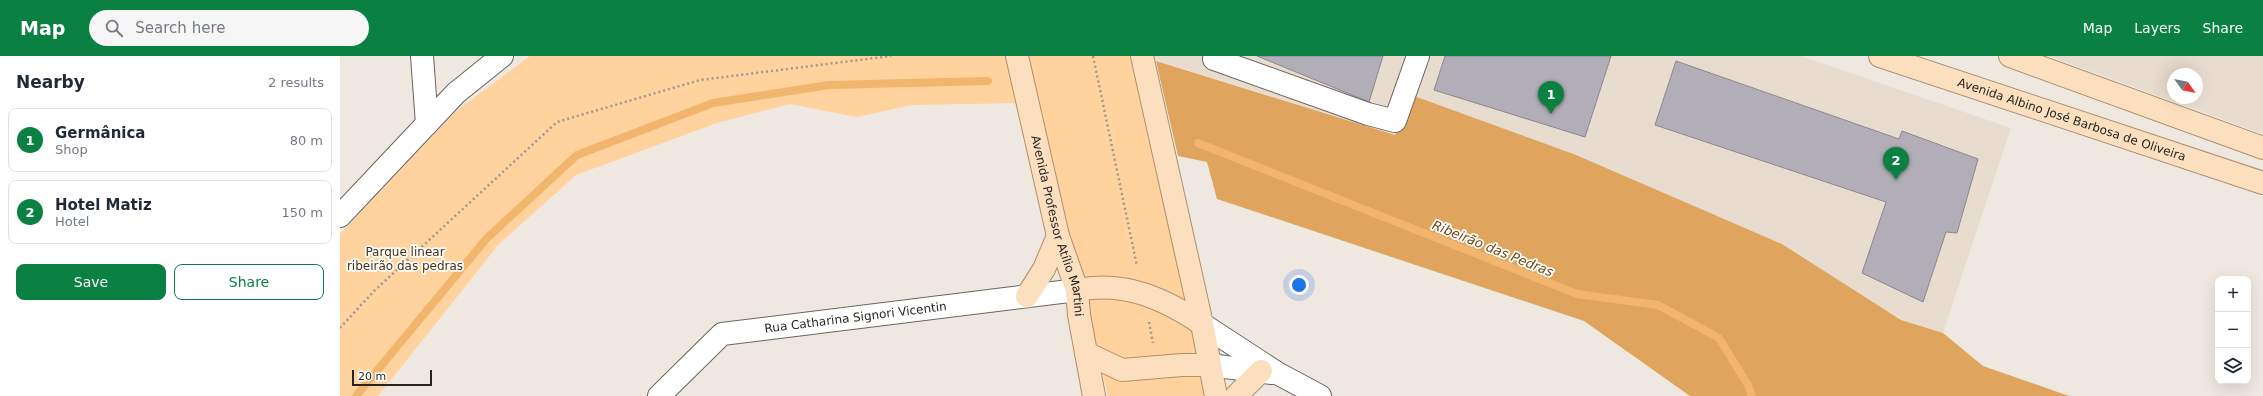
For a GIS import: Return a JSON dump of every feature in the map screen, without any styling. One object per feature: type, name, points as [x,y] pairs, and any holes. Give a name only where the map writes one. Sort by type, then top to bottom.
[{"type":"main road","name":"Avenida Professor Atílio Martini","points":[[1017,56],[1030,106],[1058,236],[1077,290],[1078,315],[1094,396]]},
{"type":"main road","points":[[1142,56],[1202,324],[1216,396]]},
{"type":"main road","name":"Avenida Albino José Barbosa de Oliveira","points":[[1880,56],[2263,183]]},
{"type":"main road","points":[[2010,56],[2263,148]]},
{"type":"main road","points":[[1027,296],[1044,269],[1058,236]]},
{"type":"main road","points":[[1077,290],[1098,286],[1142,293],[1178,308],[1202,324]]},
{"type":"main road","points":[[1086,353],[1122,370],[1210,365]]},
{"type":"main road","points":[[1236,396],[1269,372]]},
{"type":"street","points":[[422,56],[427,124]]},
{"type":"street","points":[[340,216],[456,93],[502,56]]},
{"type":"street","points":[[1211,57],[1353,109],[1395,121],[1418,56]]},
{"type":"street","name":"Rua Catharina Signori Vicentin","points":[[659,396],[722,334],[1077,290]]},
{"type":"street","points":[[1202,324],[1269,372],[1320,396]]},
{"type":"street","points":[[1210,365],[1269,372]]},
{"type":"path","points":[[340,328],[374,291],[557,122],[700,80],[891,56]]},
{"type":"path","points":[[1093,56],[1158,367]]},
{"type":"shaded area","points":[[1142,56],[1801,56],[2011,128],[1943,333],[1901,320],[1782,244],[1414,96],[1395,135]]},
{"type":"shaded area","points":[[2049,56],[2263,56],[2263,134],[2181,104],[2203,104],[2203,68],[2167,68],[2167,99]]},
{"type":"shaded area","points":[[1156,61],[1395,135],[1414,96],[1576,155],[1782,244],[1901,320],[1943,333],[1983,366],[2069,396],[1690,396],[1584,321],[1217,199],[1207,162],[1178,156]]},
{"type":"green space","name":"Parque linear ribeirão das pedras","points":[[530,56],[1019,56],[1024,103],[912,105],[857,117],[790,104],[717,123],[576,175],[499,244],[378,396],[340,396],[340,234],[455,112]]},
{"type":"green space","points":[[1025,56],[1138,56],[1211,396],[1108,396]]},
{"type":"building","points":[[1257,56],[1383,56],[1369,102]]},
{"type":"building","points":[[1445,56],[1611,56],[1585,137],[1434,90]]},
{"type":"building","points":[[1676,61],[1899,139],[1902,131],[1978,159],[1957,233],[1946,232],[1923,302],[1862,273],[1886,202],[1655,125]]},
{"type":"waterway","points":[[356,396],[487,238],[577,155],[713,103],[829,85],[988,81]]},
{"type":"waterway","name":"Ribeirão das Pedras","points":[[1198,143],[1577,294],[1658,305],[1719,338],[1748,385],[1752,396]]},
{"type":"place","name":"Germânica","points":[[1551,114]]},
{"type":"place","name":"Hotel Matiz","points":[[1896,180]]}]
